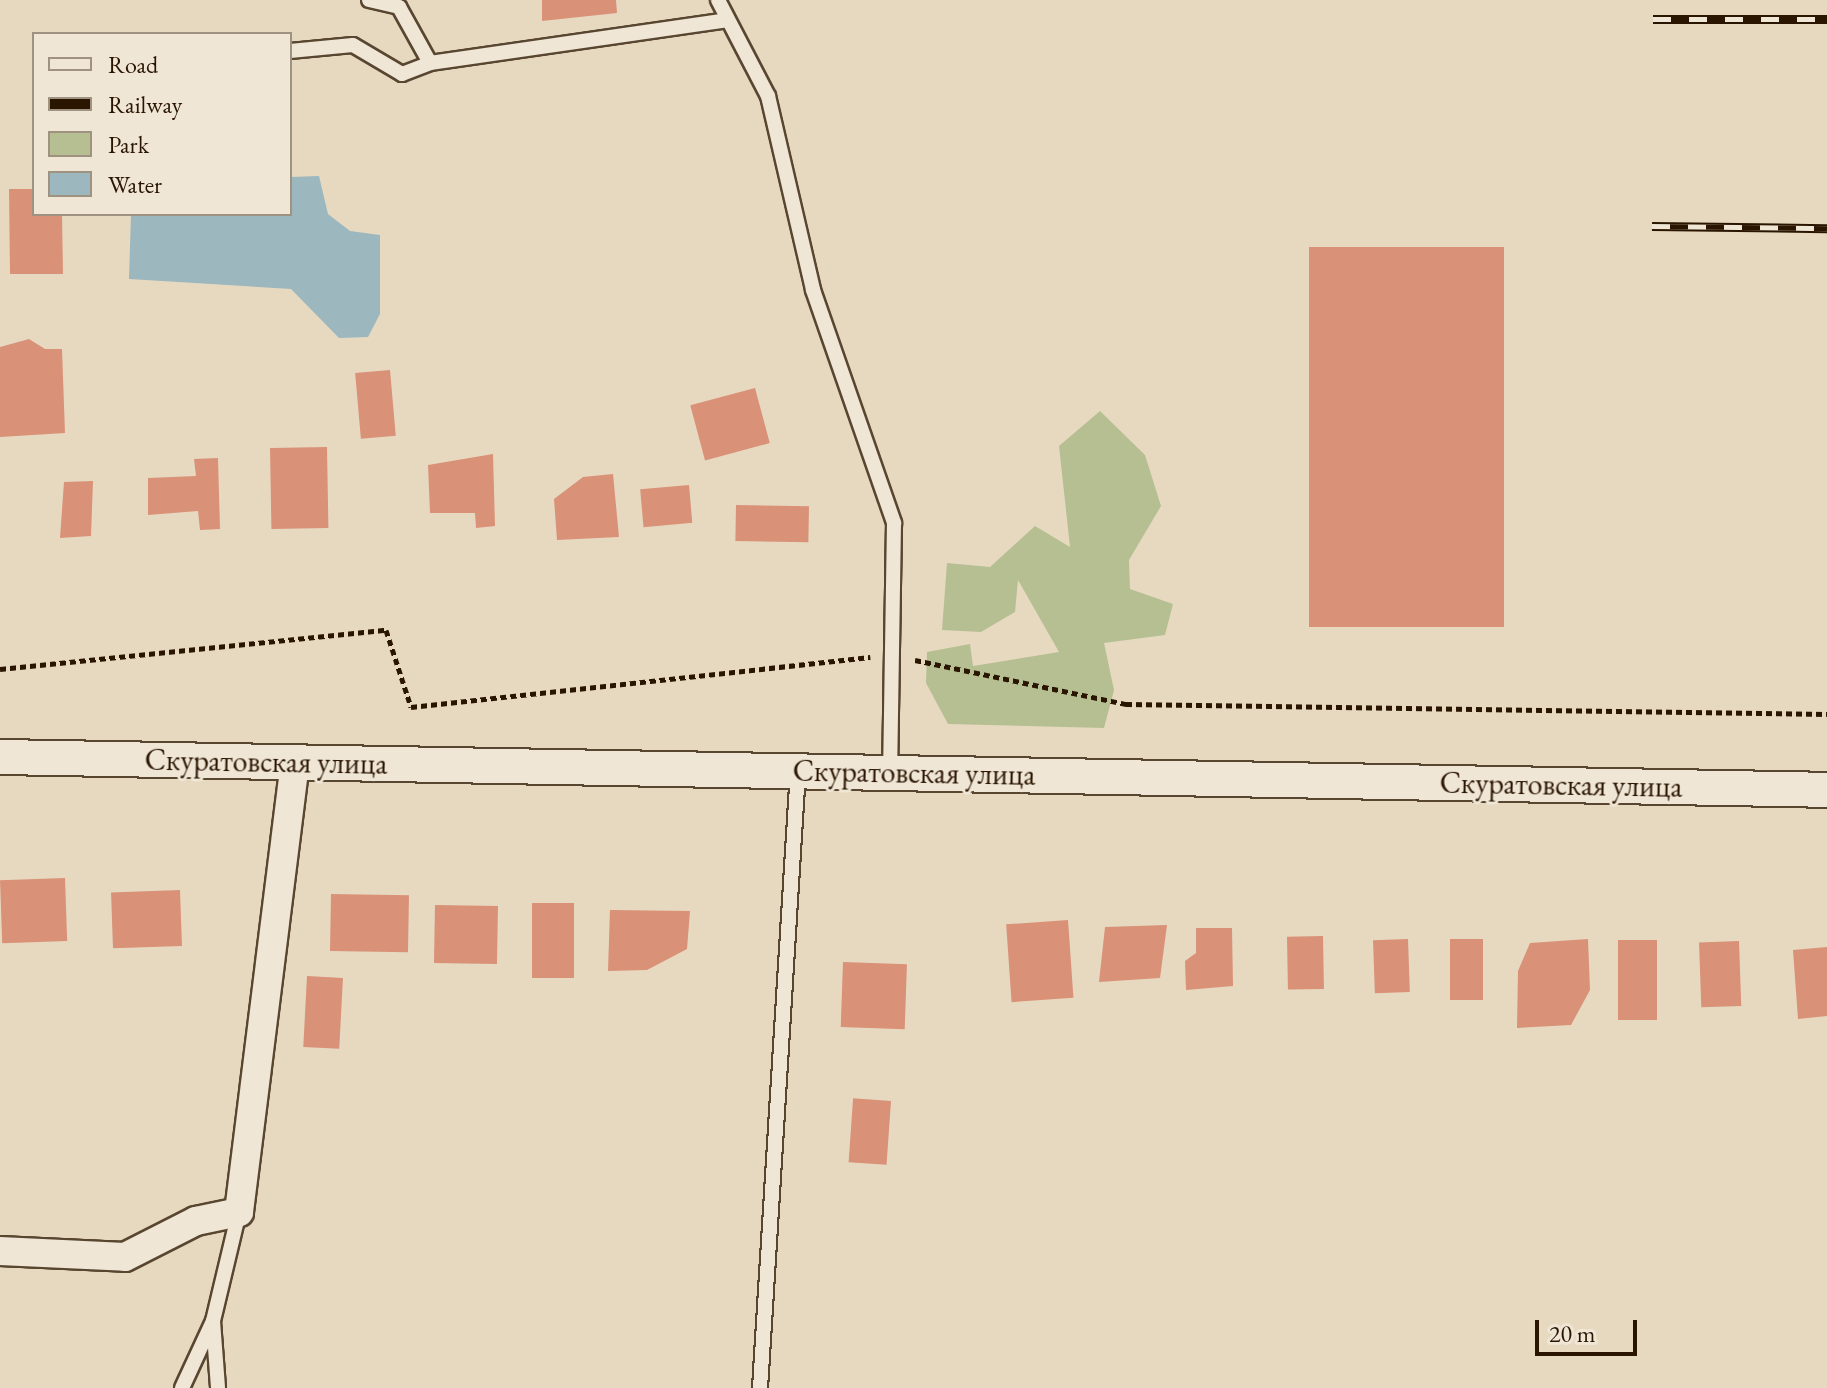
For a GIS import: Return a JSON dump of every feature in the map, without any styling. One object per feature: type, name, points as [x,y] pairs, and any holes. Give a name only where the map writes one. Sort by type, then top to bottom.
[{"type":"street","name":"Скуратовская улица","points":[[0,757],[1827,790]]},
{"type":"street","points":[[0,1251],[125,1257],[196,1221],[239,1212],[295,762]]},
{"type":"lane","points":[[369,0],[399,7],[430,63]]},
{"type":"lane","points":[[718,0],[723,21],[768,96],[813,290],[894,523],[889,655],[890,773]]},
{"type":"lane","points":[[292,51],[353,45],[402,74],[430,63],[723,21]]},
{"type":"lane","points":[[760,1388],[798,771]]},
{"type":"lane","points":[[182,1388],[213,1321],[239,1212]]},
{"type":"lane","points":[[213,1321],[218,1388]]},
{"type":"path","points":[[0,669],[386,630],[411,707],[889,655],[1126,704],[1827,714]]},
{"type":"green space","points":[[1100,411],[1145,455],[1161,506],[1129,560],[1130,589],[1173,604],[1165,635],[1104,643],[1114,690],[1104,728],[948,724],[926,683],[927,652],[970,644],[973,666],[1059,652],[1018,580],[1015,612],[981,632],[942,630],[947,563],[990,567],[1035,526],[1070,547],[1059,446]]},
{"type":"water","points":[[319,176],[328,214],[350,231],[380,235],[380,314],[368,337],[339,338],[291,289],[129,279],[131,216],[292,216],[292,177]]},
{"type":"building","points":[[542,0],[616,0],[617,13],[542,21]]},
{"type":"building","points":[[9,189],[32,189],[32,216],[62,216],[63,274],[10,274]]},
{"type":"building","points":[[1309,247],[1504,247],[1504,627],[1309,627]]},
{"type":"building","points":[[29,339],[45,349],[62,349],[65,433],[0,437],[0,347]]},
{"type":"building","points":[[390,370],[396,436],[361,439],[355,373]]},
{"type":"building","points":[[755,388],[770,443],[705,460],[690,405]]},
{"type":"building","points":[[327,447],[328,528],[271,529],[270,448]]},
{"type":"building","points":[[493,454],[495,526],[476,528],[475,513],[430,513],[428,465]]},
{"type":"building","points":[[218,458],[220,529],[200,530],[198,511],[148,515],[148,478],[196,476],[194,459]]},
{"type":"building","points":[[613,474],[619,537],[557,540],[554,499],[583,477]]},
{"type":"building","points":[[93,481],[91,536],[60,538],[64,482]]},
{"type":"building","points":[[689,485],[692,523],[643,527],[640,489]]},
{"type":"building","points":[[736,505],[809,506],[808,542],[735,541]]},
{"type":"building","points":[[65,878],[67,941],[2,943],[0,880]]},
{"type":"building","points":[[180,890],[182,946],[113,948],[111,892]]},
{"type":"building","points":[[331,894],[409,895],[408,952],[330,951]]},
{"type":"building","points":[[532,903],[574,903],[574,978],[532,978]]},
{"type":"building","points":[[435,905],[498,906],[497,964],[434,963]]},
{"type":"building","points":[[610,910],[690,911],[687,949],[647,970],[608,971]]},
{"type":"building","points":[[1068,920],[1073,998],[1012,1002],[1006,924]]},
{"type":"building","points":[[1167,925],[1160,978],[1099,982],[1105,927]]},
{"type":"building","points":[[1196,928],[1232,928],[1233,986],[1186,990],[1185,961],[1196,953]]},
{"type":"building","points":[[1323,936],[1324,989],[1288,990],[1287,937]]},
{"type":"building","points":[[1408,939],[1410,992],[1375,993],[1373,940]]},
{"type":"building","points":[[1450,939],[1483,939],[1483,1000],[1450,1000]]},
{"type":"building","points":[[1588,939],[1590,990],[1571,1025],[1517,1028],[1518,971],[1530,943]]},
{"type":"building","points":[[1618,940],[1657,940],[1657,1020],[1618,1020]]},
{"type":"building","points":[[1739,941],[1741,1006],[1701,1007],[1699,942]]},
{"type":"building","points":[[1827,947],[1827,1016],[1798,1019],[1793,950]]},
{"type":"building","points":[[843,962],[907,964],[905,1029],[841,1027]]},
{"type":"building","points":[[307,976],[343,978],[339,1049],[303,1047]]},
{"type":"building","points":[[853,1098],[891,1101],[887,1165],[849,1162]]},
{"type":"railway","points":[[1653,19],[1827,19]]},
{"type":"railway","points":[[1652,226],[1827,228]]}]
